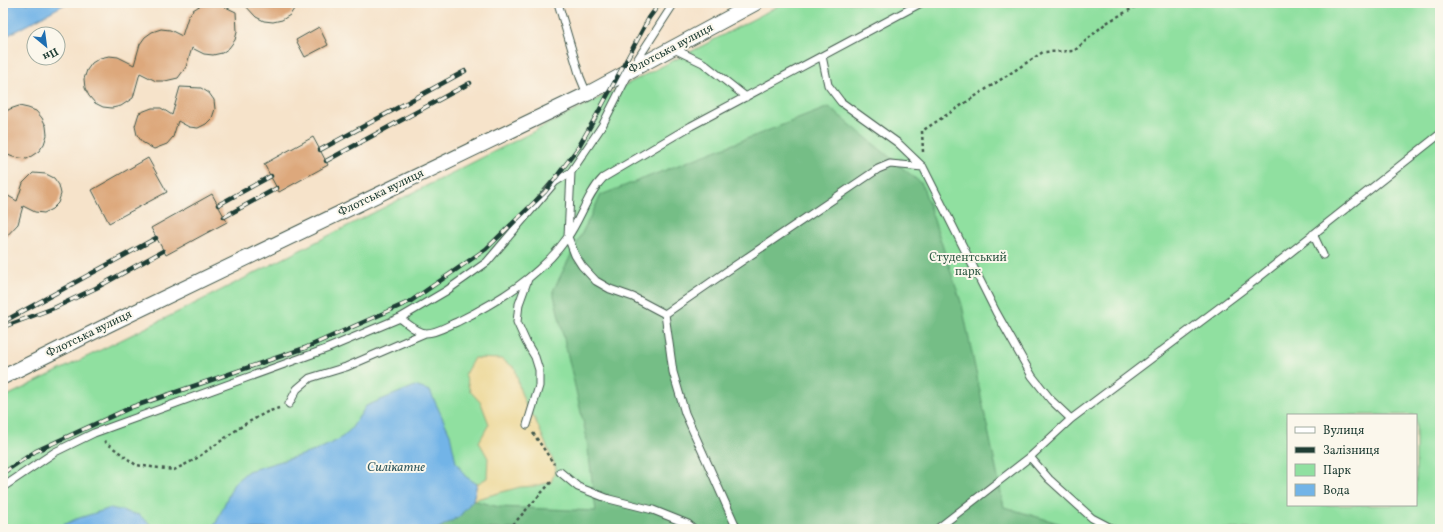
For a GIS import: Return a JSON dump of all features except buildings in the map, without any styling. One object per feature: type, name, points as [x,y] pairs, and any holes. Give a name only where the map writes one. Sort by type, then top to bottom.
[{"type":"street","name":"Флотська вулиця","points":[[3,377],[587,94],[756,3]]},
{"type":"lane","points":[[558,3],[580,77],[587,94]]},
{"type":"lane","points":[[3,487],[56,452],[94,433],[326,349],[400,318],[446,291],[487,262],[555,182],[571,172],[602,126],[630,71],[674,3]]},
{"type":"lane","points":[[289,404],[297,389],[310,378],[346,367],[425,333],[436,332],[516,289],[548,262],[568,237],[587,204],[595,186],[603,178],[691,126],[921,3]]},
{"type":"lane","points":[[672,48],[703,63],[746,97]]},
{"type":"lane","points":[[822,56],[828,85],[842,102],[898,143],[923,166],[996,312],[1032,376],[1051,400],[1071,419]]},
{"type":"lane","points":[[937,529],[1030,457],[1071,419],[1248,286],[1440,134]]},
{"type":"lane","points":[[665,314],[733,266],[878,169],[890,164],[923,166]]},
{"type":"lane","points":[[571,172],[568,237],[575,255],[582,266],[596,281],[610,289],[633,297],[665,314]]},
{"type":"lane","points":[[1313,234],[1323,255]]},
{"type":"lane","points":[[527,425],[539,386],[539,370],[536,357],[526,342],[517,322],[519,304],[529,277]]},
{"type":"lane","points":[[665,314],[673,372],[685,413],[737,529]]},
{"type":"lane","points":[[400,318],[414,328],[425,333]]},
{"type":"lane","points":[[1030,457],[1049,479],[1092,518],[1113,529]]},
{"type":"lane","points":[[560,472],[578,487],[609,499],[653,510],[688,524],[694,529]]},
{"type":"path","points":[[923,166],[922,131],[1043,52],[1074,51],[1106,23],[1142,3]]},
{"type":"path","points":[[94,433],[136,465],[174,470],[194,460],[245,424],[267,412],[289,404]]},
{"type":"path","points":[[509,529],[560,472],[527,425]]},
{"type":"green space","name":"Студентський парк","points":[[784,3],[1440,3],[1440,529],[3,529],[3,398],[186,308]]},
{"type":"green space","points":[[829,107],[922,184],[962,305],[1004,507],[1078,529],[437,529],[459,517],[473,500],[499,507],[596,511],[586,434],[553,291],[601,195]]},
{"type":"sand","points":[[474,358],[501,359],[515,368],[520,390],[526,406],[535,419],[556,468],[551,482],[535,486],[520,487],[473,500],[477,484],[487,478],[488,458],[479,442],[489,424],[481,403],[470,391],[465,374]]},
{"type":"water","points":[[3,3],[67,3],[3,38]]},
{"type":"water","name":"Силікатне","points":[[415,386],[430,391],[450,434],[456,462],[465,476],[477,484],[473,500],[459,517],[437,529],[210,529],[216,523],[234,483],[248,471],[315,451],[340,439],[351,429],[366,406]]},
{"type":"water","points":[[111,508],[139,515],[156,529],[54,529],[76,519]]},
{"type":"railway","points":[[3,473],[36,451],[132,407],[305,348],[411,301],[486,249],[545,192],[578,148],[649,18],[660,3]]},
{"type":"railway","points":[[320,150],[465,71]]},
{"type":"railway","points":[[326,161],[470,83]]},
{"type":"railway","points":[[218,205],[271,176]]},
{"type":"railway","points":[[224,217],[277,188]]},
{"type":"railway","points":[[3,322],[156,238]]},
{"type":"railway","points":[[3,327],[54,308],[96,288],[163,251]]}]
